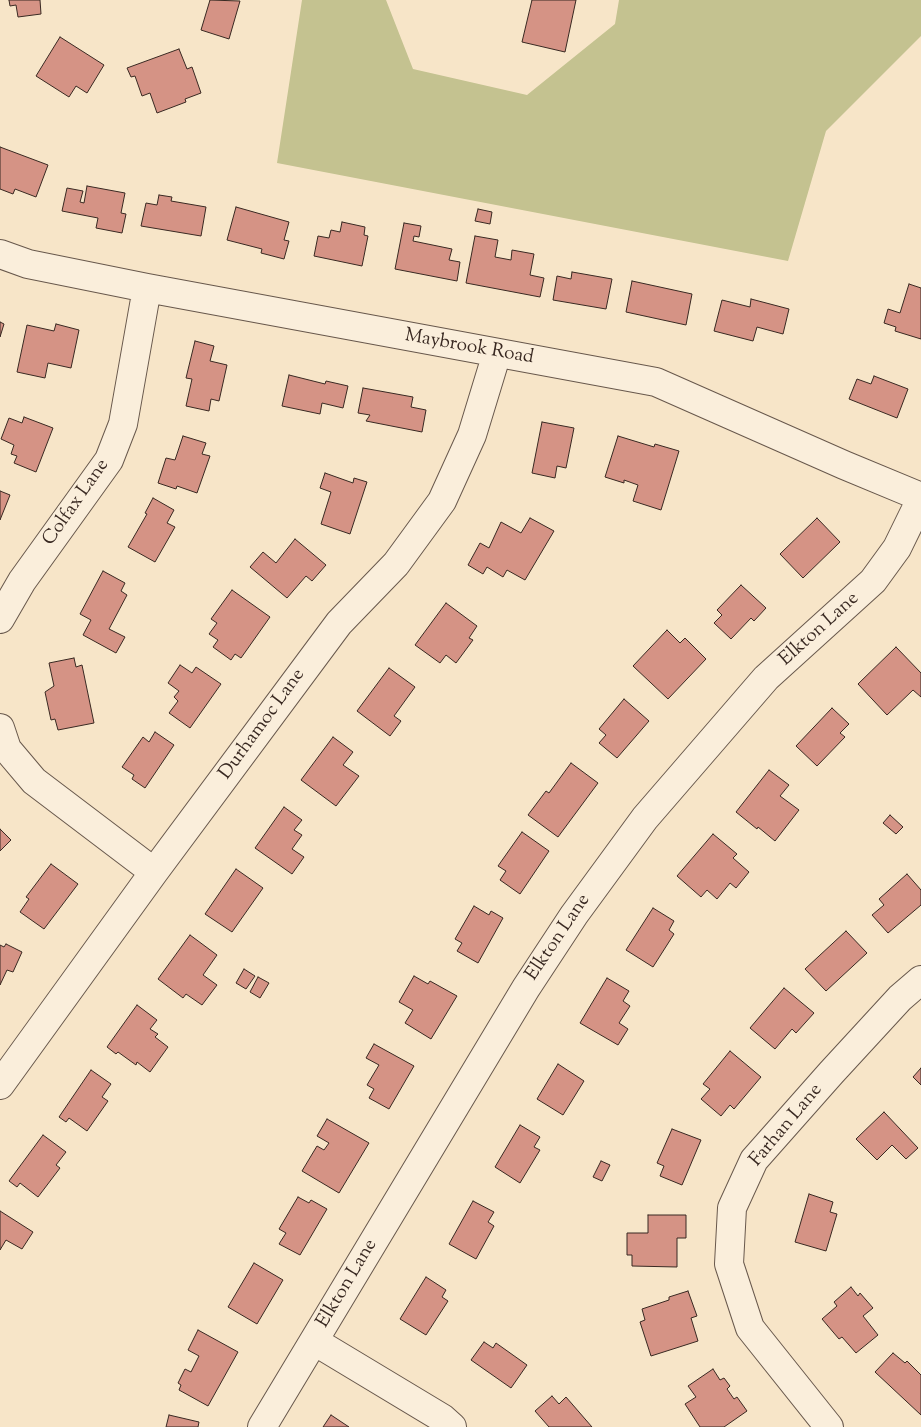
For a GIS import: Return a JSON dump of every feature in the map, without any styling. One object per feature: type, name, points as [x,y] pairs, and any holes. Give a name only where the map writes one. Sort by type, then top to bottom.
[{"type":"street","name":"Maybrook Road","points":[[0,254],[28,264],[147,288],[656,382],[921,498]]},
{"type":"street","name":"Colfax Lane","points":[[0,619],[22,581],[109,460],[123,424],[147,288]]},
{"type":"street","name":"Durhamoc Lane","points":[[0,1085],[338,623],[396,564],[442,501],[472,435],[497,353]]},
{"type":"street","name":"Elkton Lane","points":[[262,1427],[526,988],[574,915],[645,818],[766,678],[874,580],[897,548],[921,498]]},
{"type":"street","points":[[0,728],[7,749],[34,782],[154,872]]},
{"type":"street","name":"Farhan Lane","points":[[829,1427],[750,1328],[729,1264],[732,1208],[754,1160],[900,998],[921,980]]},
{"type":"street","points":[[314,1341],[442,1418],[452,1427]]},
{"type":"shaded area","points":[[302,0],[386,0],[413,69],[527,95],[615,24],[619,0],[921,0],[921,36],[826,131],[788,261],[277,163]]},
{"type":"building","points":[[9,0],[40,0],[41,14],[18,17],[16,5],[10,6]]},
{"type":"building","points":[[210,0],[240,1],[229,39],[201,30]]},
{"type":"building","points":[[532,0],[576,0],[565,52],[522,42]]},
{"type":"building","points":[[60,37],[104,65],[87,93],[76,86],[69,97],[36,76]]},
{"type":"building","points":[[179,49],[187,69],[192,67],[201,93],[185,99],[186,102],[157,113],[150,93],[142,96],[135,76],[131,77],[127,68]]},
{"type":"building","points":[[0,147],[48,165],[36,197],[15,189],[13,194],[0,189]]},
{"type":"building","points":[[87,186],[125,193],[121,213],[126,214],[122,233],[96,228],[98,218],[62,211],[67,188],[83,191],[80,202],[84,203]]},
{"type":"building","points":[[159,195],[172,197],[171,201],[206,207],[201,236],[141,226],[146,203],[157,205]]},
{"type":"building","points":[[236,207],[289,222],[284,240],[289,241],[284,259],[261,253],[262,249],[227,240]]},
{"type":"building","points":[[478,209],[492,212],[490,224],[475,221]]},
{"type":"building","points":[[342,222],[365,227],[364,235],[368,236],[362,266],[314,256],[318,236],[329,238],[331,230],[340,232]]},
{"type":"building","points":[[404,223],[421,226],[419,237],[414,236],[413,241],[452,249],[449,260],[460,262],[457,281],[395,269]]},
{"type":"building","points":[[475,236],[498,240],[495,257],[511,260],[512,250],[534,254],[530,275],[544,278],[540,297],[466,283]]},
{"type":"building","points":[[572,272],[612,279],[606,309],[553,300],[557,276],[571,279]]},
{"type":"building","points":[[632,281],[692,294],[686,325],[626,312]]},
{"type":"building","points":[[909,284],[921,288],[921,339],[895,331],[896,327],[884,323],[888,309],[900,313]]},
{"type":"building","points":[[751,299],[789,309],[783,334],[757,327],[753,341],[714,331],[722,300],[750,307]]},
{"type":"building","points":[[0,322],[4,324],[0,337]]},
{"type":"building","points":[[56,324],[79,330],[71,368],[48,363],[45,378],[17,372],[27,325],[54,331]]},
{"type":"building","points":[[195,341],[214,346],[210,361],[227,365],[219,401],[211,399],[209,411],[186,406],[192,379],[186,378]]},
{"type":"building","points":[[289,375],[325,384],[326,381],[348,386],[343,408],[322,403],[320,414],[282,406]]},
{"type":"building","points":[[874,376],[908,389],[897,418],[849,399],[857,379],[871,384]]},
{"type":"building","points":[[363,388],[413,397],[411,407],[426,410],[422,432],[366,421],[370,415],[358,413]]},
{"type":"building","points":[[24,417],[53,428],[36,472],[14,463],[17,456],[11,454],[14,445],[1,439],[9,418],[22,423]]},
{"type":"building","points":[[542,422],[574,428],[566,468],[557,466],[555,478],[532,473]]},
{"type":"building","points":[[183,436],[206,443],[202,454],[210,456],[197,493],[177,486],[176,489],[158,483],[166,458],[175,460]]},
{"type":"building","points":[[618,436],[654,447],[655,444],[679,451],[661,510],[633,501],[638,485],[624,480],[624,483],[605,477]]},
{"type":"building","points":[[325,473],[353,483],[354,478],[367,482],[350,534],[321,524],[331,492],[320,488]]},
{"type":"building","points":[[0,491],[10,495],[0,520]]},
{"type":"building","points":[[153,498],[174,510],[167,523],[175,527],[155,562],[128,547],[147,514],[145,513]]},
{"type":"building","points":[[530,518],[554,531],[525,580],[507,570],[503,577],[487,567],[483,574],[468,565],[480,543],[489,548],[501,522],[521,533]]},
{"type":"building","points":[[817,518],[840,542],[803,578],[780,554]]},
{"type":"building","points":[[295,539],[326,565],[312,581],[306,576],[287,598],[250,567],[263,552],[276,563]]},
{"type":"building","points":[[103,571],[125,583],[121,591],[127,595],[109,629],[125,637],[116,653],[83,635],[91,620],[80,614]]},
{"type":"building","points":[[741,585],[766,608],[754,621],[751,618],[731,639],[714,623],[722,615],[717,610]]},
{"type":"building","points":[[232,590],[270,617],[241,658],[235,654],[231,660],[213,647],[218,640],[209,634],[217,623],[211,619]]},
{"type":"building","points":[[446,603],[477,626],[469,638],[473,640],[456,663],[446,655],[440,663],[415,645]]},
{"type":"building","points":[[667,630],[680,643],[685,638],[706,659],[668,699],[633,666]]},
{"type":"building","points":[[896,647],[921,673],[921,697],[913,690],[887,715],[858,684]]},
{"type":"building","points":[[74,658],[76,667],[82,665],[94,723],[58,730],[55,719],[51,720],[45,692],[54,686],[49,663]]},
{"type":"building","points":[[180,665],[192,673],[196,667],[221,684],[190,728],[169,713],[178,701],[174,697],[179,691],[168,683]]},
{"type":"building","points":[[389,668],[415,687],[394,716],[401,721],[390,736],[357,711]]},
{"type":"building","points":[[624,699],[649,721],[617,758],[599,743],[606,735],[599,729]]},
{"type":"building","points":[[832,708],[849,724],[840,733],[845,737],[817,766],[796,746]]},
{"type":"building","points":[[155,732],[174,745],[145,788],[132,779],[134,775],[122,767],[143,737],[149,742]]},
{"type":"building","points":[[333,737],[353,752],[343,765],[359,776],[336,806],[301,780]]},
{"type":"building","points":[[571,763],[598,783],[558,837],[528,815],[546,791],[549,793]]},
{"type":"building","points":[[769,770],[789,785],[780,796],[799,810],[775,841],[736,812]]},
{"type":"building","points":[[284,807],[302,820],[294,830],[302,835],[292,849],[304,857],[292,874],[255,848]]},
{"type":"building","points":[[890,815],[903,827],[896,834],[883,823]]},
{"type":"building","points":[[0,829],[11,840],[0,851]]},
{"type":"building","points":[[522,832],[549,851],[520,894],[500,880],[506,871],[498,866]]},
{"type":"building","points":[[713,834],[737,854],[733,858],[749,872],[736,888],[730,883],[717,899],[707,890],[701,897],[677,876]]},
{"type":"building","points":[[51,864],[78,884],[44,929],[20,912],[29,899],[26,897]]},
{"type":"building","points":[[236,869],[263,888],[232,932],[205,914]]},
{"type":"building","points":[[907,874],[921,890],[921,905],[888,933],[872,915],[884,905],[879,899]]},
{"type":"building","points":[[474,906],[489,915],[491,911],[503,918],[478,963],[457,951],[462,943],[455,939]]},
{"type":"building","points":[[653,908],[674,921],[669,930],[674,934],[653,967],[626,950]]},
{"type":"building","points":[[846,931],[867,953],[826,991],[805,969]]},
{"type":"building","points":[[190,935],[217,955],[203,975],[217,985],[202,1005],[186,994],[183,998],[158,979]]},
{"type":"building","points":[[6,944],[22,952],[13,972],[7,970],[0,985],[0,945],[4,947]]},
{"type":"building","points":[[244,969],[255,976],[246,989],[236,983]]},
{"type":"building","points":[[414,976],[428,984],[430,981],[457,996],[431,1039],[405,1023],[413,1010],[399,1002]]},
{"type":"building","points":[[258,977],[269,983],[260,998],[250,992]]},
{"type":"building","points":[[607,978],[629,991],[623,1001],[630,1006],[619,1023],[628,1029],[618,1045],[580,1023]]},
{"type":"building","points":[[784,988],[814,1013],[796,1033],[792,1029],[775,1049],[750,1028]]},
{"type":"building","points":[[137,1005],[157,1020],[150,1029],[158,1034],[155,1037],[168,1047],[150,1072],[137,1062],[136,1065],[118,1052],[116,1054],[107,1047]]},
{"type":"building","points":[[374,1044],[414,1066],[389,1109],[369,1098],[374,1089],[367,1085],[379,1065],[366,1058]]},
{"type":"building","points":[[730,1051],[761,1077],[734,1109],[730,1105],[721,1116],[701,1099],[710,1089],[703,1084]]},
{"type":"building","points":[[558,1064],[584,1081],[563,1115],[537,1099]]},
{"type":"building","points":[[921,1068],[921,1085],[913,1077]]},
{"type":"building","points":[[91,1070],[111,1084],[102,1097],[108,1101],[87,1131],[69,1118],[66,1122],[59,1117]]},
{"type":"building","points":[[884,1112],[918,1148],[906,1159],[892,1145],[877,1160],[856,1139]]},
{"type":"building","points":[[327,1119],[369,1143],[339,1193],[302,1171],[317,1146],[324,1150],[329,1143],[317,1136]]},
{"type":"building","points":[[520,1125],[540,1137],[534,1147],[540,1150],[520,1183],[495,1167]]},
{"type":"building","points":[[672,1129],[701,1140],[682,1185],[660,1176],[664,1166],[657,1163]]},
{"type":"building","points":[[43,1135],[66,1152],[56,1165],[60,1168],[38,1197],[20,1183],[17,1187],[9,1181]]},
{"type":"building","points":[[601,1161],[610,1165],[602,1181],[593,1177]]},
{"type":"building","points":[[809,1194],[833,1202],[830,1212],[837,1214],[826,1251],[795,1242]]},
{"type":"building","points":[[298,1197],[309,1203],[311,1200],[327,1209],[300,1255],[279,1244],[286,1233],[279,1229]]},
{"type":"building","points":[[473,1201],[494,1212],[488,1222],[494,1226],[476,1259],[449,1244]]},
{"type":"building","points":[[0,1211],[33,1232],[22,1249],[6,1240],[0,1250]]},
{"type":"building","points":[[648,1215],[686,1215],[686,1238],[677,1238],[677,1267],[632,1266],[632,1255],[627,1255],[627,1233],[648,1233]]},
{"type":"building","points":[[254,1263],[283,1280],[257,1324],[228,1307]]},
{"type":"building","points":[[426,1277],[446,1290],[442,1297],[448,1301],[426,1335],[400,1319]]},
{"type":"building","points":[[851,1287],[858,1296],[860,1293],[873,1308],[863,1316],[878,1335],[856,1353],[842,1337],[839,1339],[822,1319],[837,1306],[834,1302]]},
{"type":"building","points":[[688,1291],[697,1316],[691,1318],[698,1341],[651,1356],[640,1322],[645,1320],[642,1309]]},
{"type":"building","points":[[198,1330],[238,1352],[208,1406],[179,1390],[181,1385],[178,1383],[185,1369],[191,1372],[199,1356],[188,1350]]},
{"type":"building","points":[[484,1342],[493,1348],[496,1343],[527,1365],[511,1388],[471,1360]]},
{"type":"building","points":[[893,1353],[905,1363],[907,1361],[921,1375],[921,1415],[875,1372]]},
{"type":"building","points":[[713,1369],[720,1380],[724,1378],[730,1386],[727,1389],[734,1399],[737,1397],[747,1411],[724,1427],[700,1427],[685,1404],[696,1397],[688,1386]]},
{"type":"building","points":[[552,1396],[559,1404],[566,1397],[592,1427],[549,1427],[535,1411]]},
{"type":"building","points":[[169,1415],[199,1422],[198,1427],[166,1427]]},
{"type":"building","points":[[331,1415],[349,1427],[323,1427]]}]
